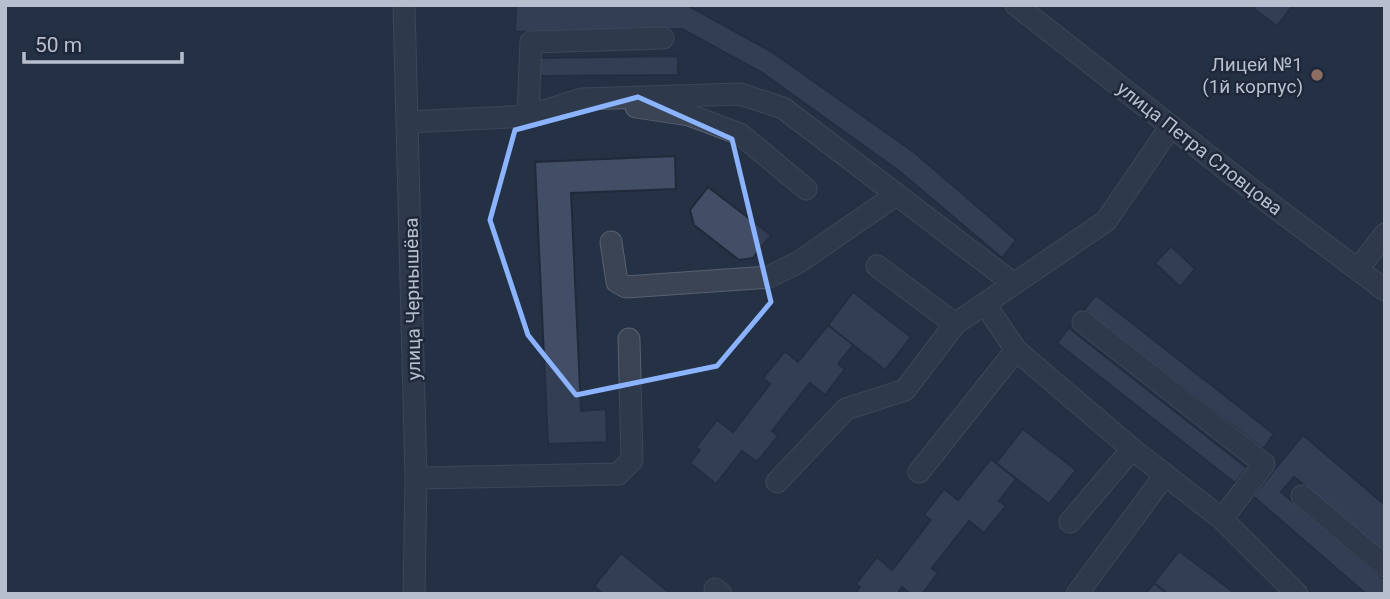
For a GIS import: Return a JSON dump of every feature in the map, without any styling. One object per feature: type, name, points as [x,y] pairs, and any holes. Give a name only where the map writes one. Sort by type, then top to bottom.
[{"type":"street","name":"улица Петра Словцова","points":[[1016,5],[1385,290]]},
{"type":"street","name":"улица Чернышёва","points":[[400,8],[407,122],[416,478],[414,594]]},
{"type":"street","points":[[528,116],[531,42],[663,38]]},
{"type":"street","points":[[407,122],[528,116],[582,99],[740,94],[783,108],[1014,284]]},
{"type":"street","points":[[582,99],[689,115],[740,134],[806,189]]},
{"type":"street","points":[[777,482],[846,409],[905,390],[955,324],[1106,221],[1171,126]]},
{"type":"street","points":[[611,242],[617,282],[626,286],[769,276],[799,262],[896,195]]},
{"type":"street","points":[[1358,268],[1385,234]]},
{"type":"street","points":[[877,266],[955,324]]},
{"type":"street","points":[[985,304],[1016,350],[1132,449],[1222,519],[1297,594]]},
{"type":"street","points":[[1083,322],[1264,464],[1222,519]]},
{"type":"street","points":[[416,478],[618,474],[632,460],[629,339]]},
{"type":"street","points":[[919,471],[1016,350]]},
{"type":"street","points":[[1070,522],[1132,449]]},
{"type":"street","points":[[1077,594],[1165,475]]},
{"type":"street","points":[[1302,496],[1385,566]]},
{"type":"highlighted area","points":[[638,97],[732,139],[771,302],[717,366],[576,395],[528,335],[490,220],[515,130]]},
{"type":"building","points":[[516,5],[687,5],[772,52],[915,153],[1016,240],[1002,258],[899,171],[761,72],[682,29],[515,32]]},
{"type":"building","points":[[1256,5],[1293,5],[1277,26],[1253,8]]},
{"type":"building","points":[[678,56],[678,75],[540,76],[540,58]]},
{"type":"building","points":[[675,156],[676,189],[571,193],[581,411],[606,409],[607,442],[548,444],[535,162]]},
{"type":"building","points":[[708,187],[771,235],[753,258],[739,260],[694,225],[690,210]]},
{"type":"building","points":[[1171,246],[1195,269],[1180,287],[1155,263]]},
{"type":"building","points":[[853,292],[911,337],[885,370],[828,325]]},
{"type":"building","points":[[1096,295],[1274,434],[1263,449],[1084,310]]},
{"type":"building","points":[[828,325],[853,345],[838,364],[845,369],[825,395],[810,383],[772,431],[778,436],[757,462],[742,451],[716,484],[690,463],[700,450],[696,447],[717,420],[733,432],[770,384],[763,378],[785,351],[798,362]]},
{"type":"building","points":[[1069,328],[1247,468],[1235,483],[1057,343]]},
{"type":"building","points":[[1023,429],[1076,470],[1049,504],[996,463]]},
{"type":"building","points":[[1303,435],[1385,505],[1385,553],[1294,477],[1281,492],[1385,580],[1385,594],[1366,594],[1253,496]]},
{"type":"building","points":[[991,459],[1016,479],[999,501],[1006,506],[984,533],[969,521],[932,568],[938,573],[922,594],[910,594],[902,587],[897,594],[854,594],[860,587],[856,584],[877,557],[892,570],[931,520],[924,515],[944,489],[958,500]]},
{"type":"building","points":[[1179,551],[1236,594],[1168,594],[1154,583]]},
{"type":"building","points":[[621,553],[671,594],[603,594],[594,586]]},
{"type":"building","points":[[1154,583],[1168,594],[1145,594]]},
{"type":"place","name":"Лицей №1 (1й корпус)","points":[[1317,75]]}]
